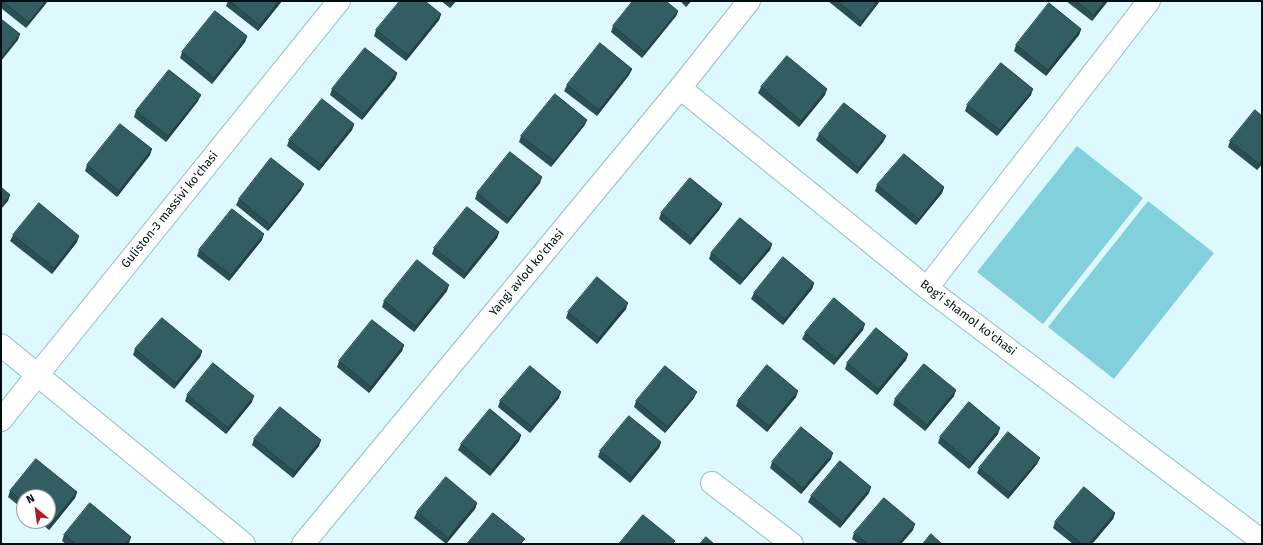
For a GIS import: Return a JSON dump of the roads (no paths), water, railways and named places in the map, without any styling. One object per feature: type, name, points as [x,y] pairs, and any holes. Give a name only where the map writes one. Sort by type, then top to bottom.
[{"type":"street","name":"Guliston-3 massivi ko'chasi","points":[[1,420],[339,1]]},
{"type":"street","name":"Yangi avlod ko'chasi","points":[[303,544],[680,88],[749,1]]},
{"type":"street","points":[[927,288],[1149,1]]},
{"type":"street","name":"Bog'i shamol ko'chasi","points":[[680,88],[927,288],[1262,541]]},
{"type":"street","points":[[1,345],[244,544]]},
{"type":"street","points":[[712,484],[792,544]]}]
